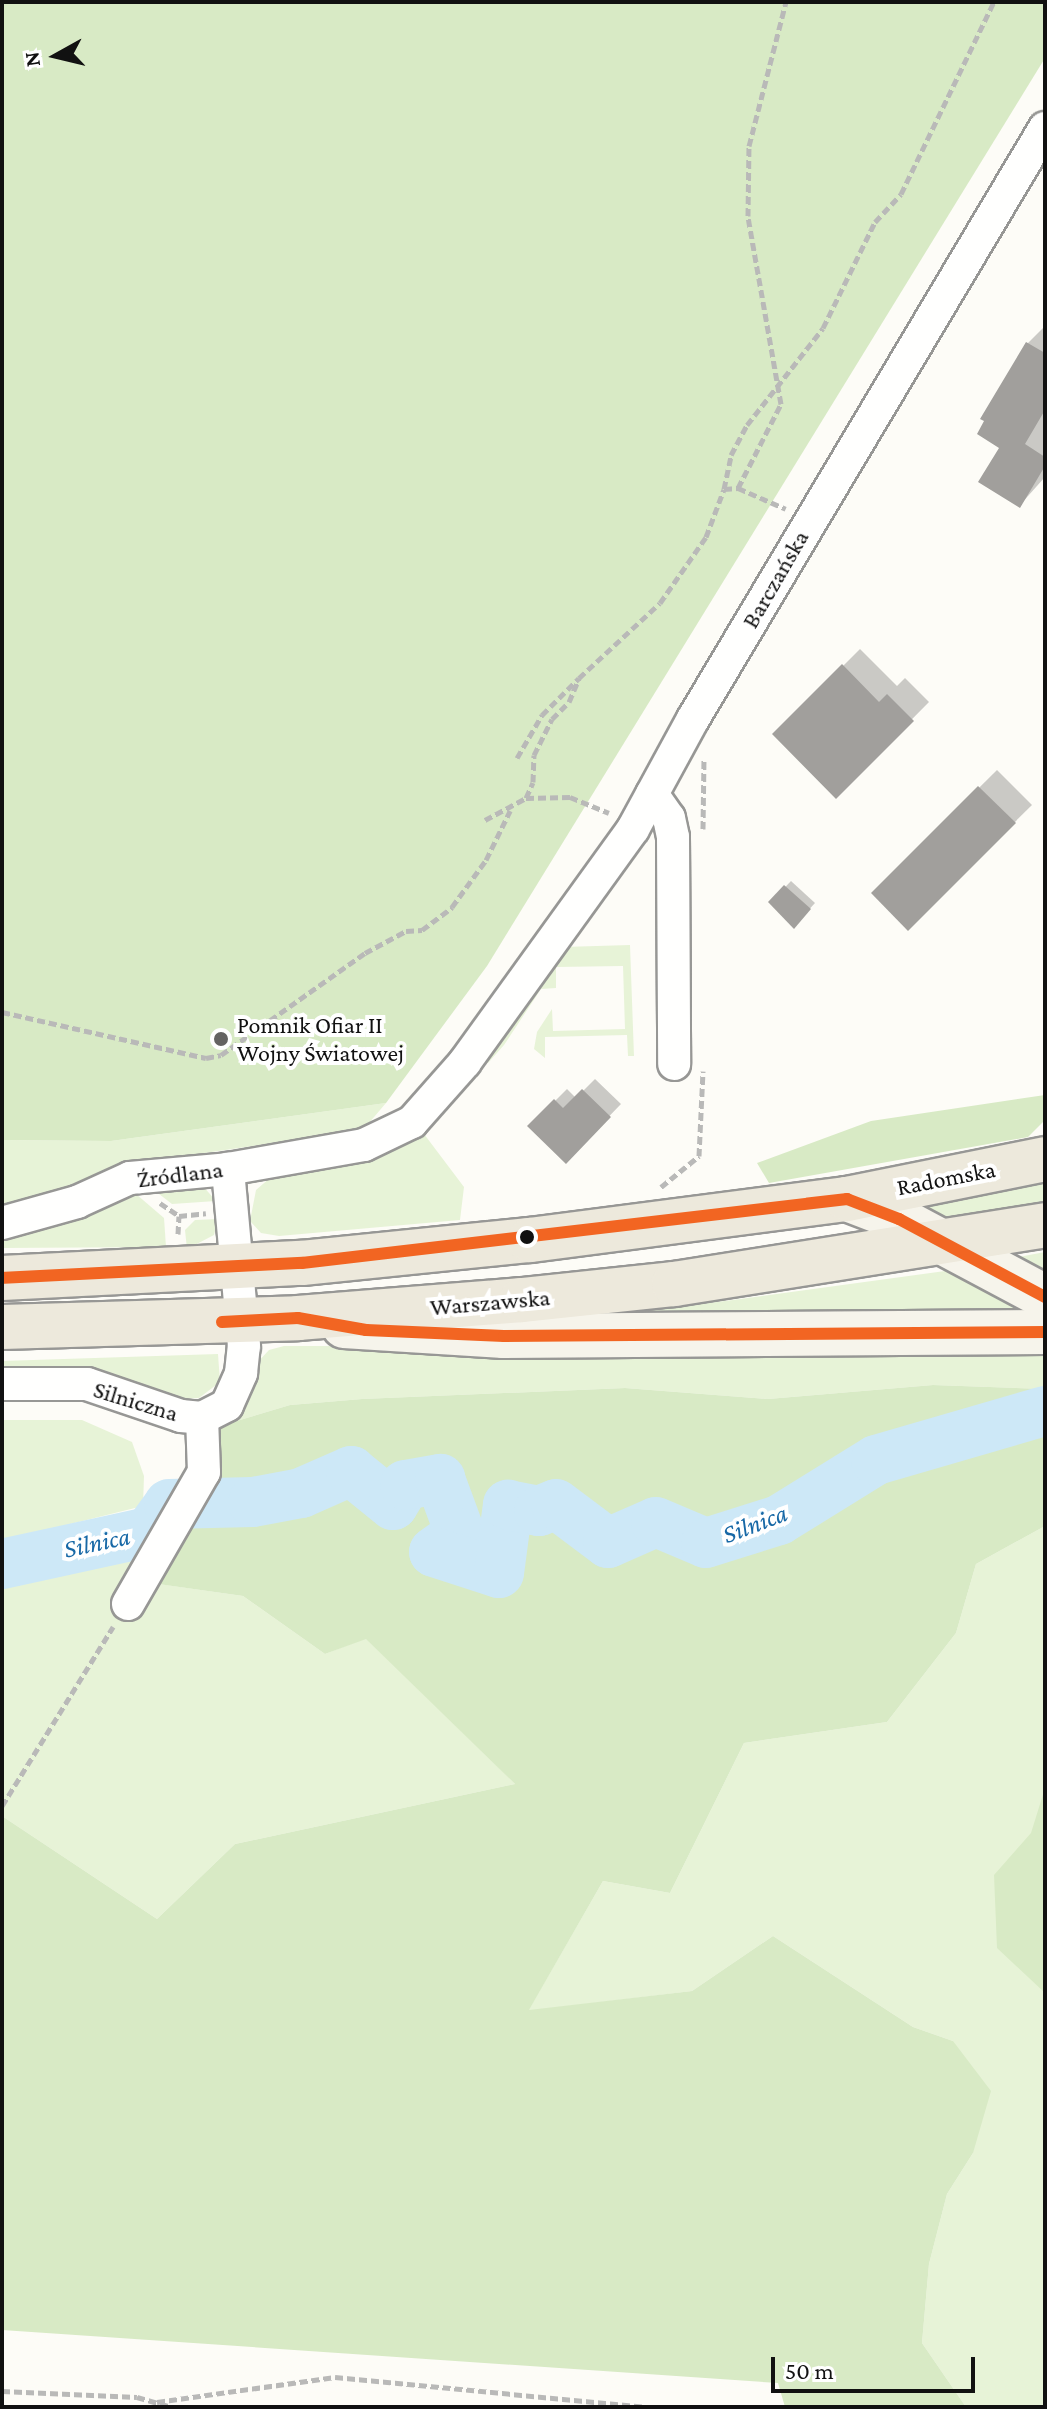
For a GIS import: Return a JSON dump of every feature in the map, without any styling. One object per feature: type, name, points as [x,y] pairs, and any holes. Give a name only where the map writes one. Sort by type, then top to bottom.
[{"type":"main road","name":"Radomska","points":[[847,1199],[1045,1159]]},
{"type":"main road","points":[[2,1278],[302,1263],[847,1199]]},
{"type":"main road","name":"Warszawska","points":[[298,1318],[674,1284],[1045,1225]]},
{"type":"main road","points":[[2,1327],[298,1318]]},
{"type":"street","name":"Barczańska","points":[[364,1145],[412,1122],[465,1062],[633,829],[807,525],[1045,128]]},
{"type":"street","points":[[652,794],[669,818],[673,837],[674,1064]]},
{"type":"street","name":"Źródlana","points":[[2,1223],[77,1202],[130,1178],[228,1169],[364,1145]]},
{"type":"street","name":"Silniczna","points":[[2,1384],[87,1384],[181,1416],[202,1418],[227,1405],[241,1373],[241,1321],[228,1169]]},
{"type":"street","points":[[847,1199],[946,1243],[1045,1297]]},
{"type":"street","name":"Warszawska","points":[[298,1318],[366,1330],[504,1336],[1045,1332]]},
{"type":"street","points":[[128,1604],[204,1472],[202,1418]]},
{"type":"path","points":[[738,488],[781,404],[748,216],[749,146],[786,2]]},
{"type":"path","points":[[517,758],[542,715],[660,603],[706,537],[724,489],[731,455],[776,386],[823,328],[875,222],[901,194],[994,2]]},
{"type":"path","points":[[724,489],[738,488],[774,501],[807,525]]},
{"type":"path","points":[[485,820],[510,811],[526,798],[533,782],[534,755],[579,678]]},
{"type":"path","points":[[526,798],[570,797],[616,816]]},
{"type":"path","points":[[2,1012],[206,1058],[241,1045],[365,953],[406,931],[422,930],[452,907],[486,860],[510,811]]},
{"type":"path","points":[[665,1185],[699,1156]]},
{"type":"path","points":[[178,1240],[179,1216],[219,1211]]},
{"type":"path","points":[[2,1806],[128,1604]]},
{"type":"path","points":[[157,2402],[335,2377],[645,2407]]},
{"type":"path","points":[[2,2391],[137,2397],[172,2407]]},
{"type":"green space","points":[[2,2],[1045,2],[1045,58],[487,966],[386,1103],[111,1141],[2,1140]]},
{"type":"green space","points":[[630,945],[634,1056],[628,1056],[627,1035],[545,1037],[545,1058],[534,1049],[537,1032],[552,1009],[553,1031],[625,1029],[623,966],[556,967],[556,988],[541,989],[504,1045],[488,1063],[482,1060],[563,947]]},
{"type":"green space","points":[[1045,1095],[1045,1120],[1028,1137],[769,1183],[757,1163],[871,1121]]},
{"type":"green space","points":[[386,1103],[363,1130],[129,1164],[2,1211],[2,1140],[111,1141]]},
{"type":"green space","points":[[421,1130],[464,1187],[460,1220],[279,1236],[261,1233],[250,1221],[256,1190],[271,1177],[386,1154]]},
{"type":"green space","points":[[1045,1181],[1045,1207],[950,1222],[908,1207]]},
{"type":"green space","points":[[202,1185],[216,1201],[172,1204],[150,1187]]},
{"type":"green space","points":[[136,1194],[164,1218],[166,1247],[2,1248],[2,1233]]},
{"type":"green space","points":[[218,1219],[214,1235],[187,1249],[185,1230],[195,1220]]},
{"type":"green space","points":[[1045,1252],[1045,1284],[1002,1260]]},
{"type":"green space","points":[[967,1268],[1045,1312],[609,1315],[733,1300]]},
{"type":"green space","points":[[284,1346],[1045,1347],[1045,1389],[933,1385],[768,1399],[625,1388],[362,1399],[290,1405],[213,1428],[256,1364],[269,1350]]},
{"type":"green space","points":[[218,1354],[220,1382],[199,1398],[178,1399],[107,1372],[2,1370],[2,1361]]},
{"type":"green space","points":[[933,1385],[1045,1389],[1045,1526],[976,1564],[956,1633],[887,1722],[744,1743],[670,1893],[603,1881],[529,2010],[692,1991],[773,1936],[913,2027],[953,2041],[991,2091],[973,2153],[947,2194],[929,2264],[922,2343],[966,2407],[785,2407],[778,2383],[2,2330],[2,1816],[157,1919],[235,1844],[515,1784],[366,1639],[325,1654],[243,1596],[137,1581],[213,1428],[290,1405],[362,1399],[625,1388],[768,1399]]},
{"type":"green space","points":[[2,1420],[82,1420],[132,1442],[144,1476],[143,1506],[2,1541]]},
{"type":"green space","points":[[154,1512],[176,1519],[138,1581],[243,1596],[325,1654],[366,1638],[515,1784],[235,1844],[157,1919],[2,1816],[2,1546]]},
{"type":"green space","points":[[1045,1526],[1045,2407],[966,2407],[922,2343],[929,2264],[947,2194],[973,2153],[953,2041],[913,2027],[773,1936],[692,1991],[528,2011],[603,1881],[670,1893],[744,1743],[887,1722],[956,1633],[976,1564]]},
{"type":"green space","points":[[1045,1788],[1045,1993],[997,1948],[994,1875],[1031,1833]]},
{"type":"building","points":[[1026,342],[1045,353],[1045,410],[1025,444],[1045,457],[1045,466],[1020,508],[978,482],[999,448],[977,434],[984,421],[980,419]]},
{"type":"building","points":[[842,664],[879,702],[887,694],[914,721],[836,799],[772,734]]},
{"type":"building","points":[[978,786],[1016,823],[908,931],[871,893]]},
{"type":"building","points":[[784,885],[811,909],[794,929],[768,902]]},
{"type":"building","points":[[582,1089],[611,1117],[566,1164],[527,1126],[554,1099],[563,1108]]},
{"type":"waterway","name":"Silnica","points":[[2,1564],[149,1532],[169,1504],[253,1502],[301,1493],[351,1471],[393,1505],[405,1485],[440,1479],[460,1533],[434,1552],[499,1573],[508,1505],[539,1511],[556,1504],[608,1543],[656,1522],[706,1543],[779,1520],[876,1460],[1045,1411]]},
{"type":"transit line","points":[[2,1278],[302,1263],[847,1199],[899,1219],[1045,1297]]},
{"type":"transit line","points":[[222,1322],[298,1318],[366,1330],[504,1336],[1045,1332]]},
{"type":"place","name":"Pomnik Ofiar II Wojny Światowej","points":[[221,1039]]}]
